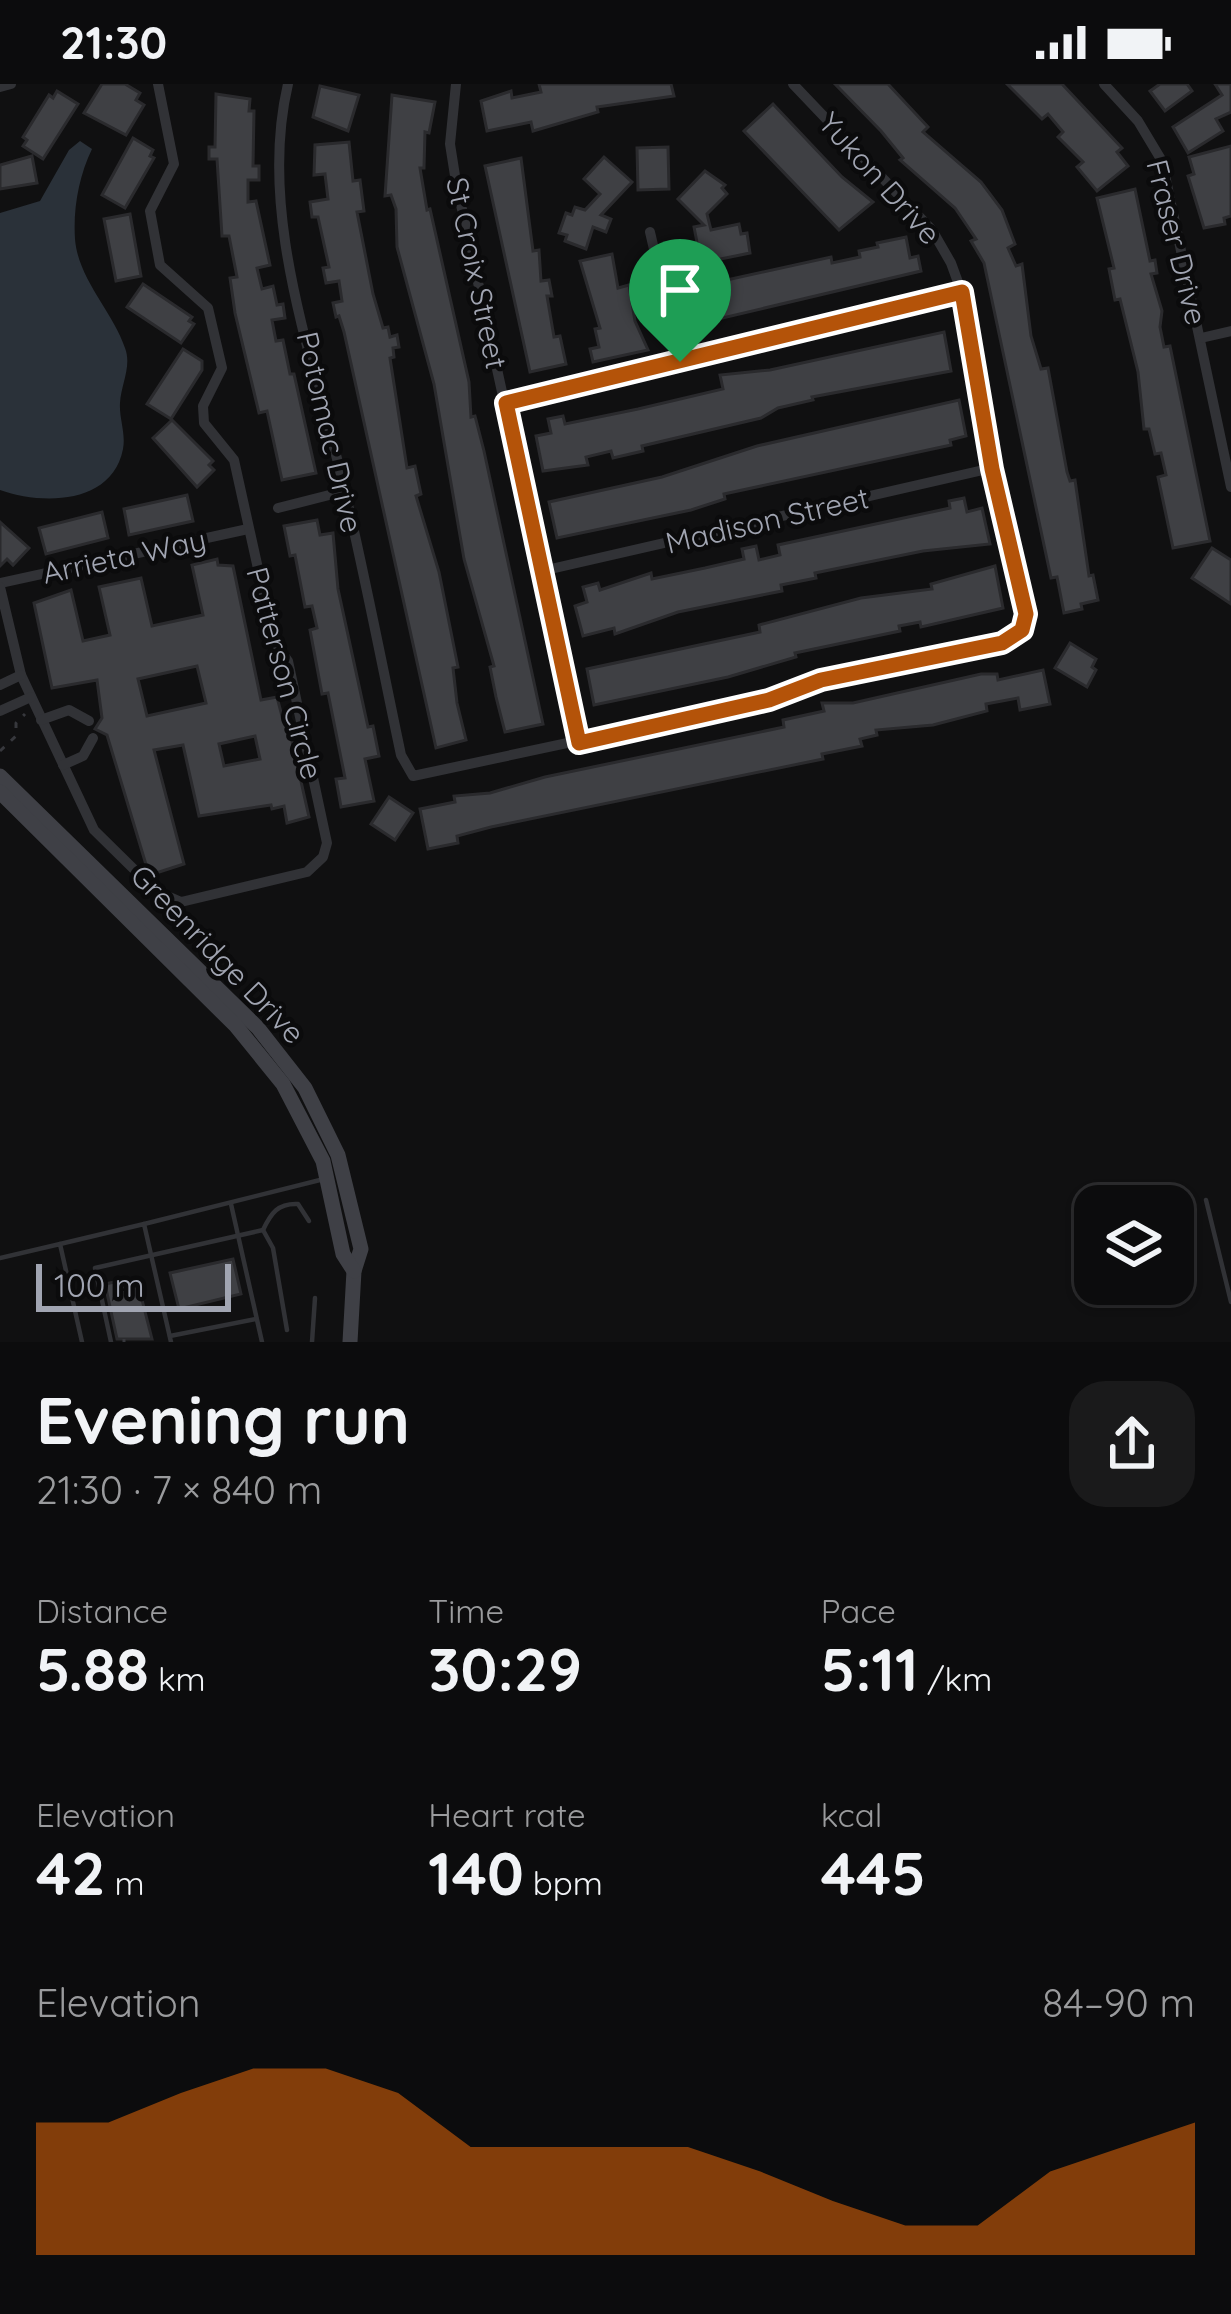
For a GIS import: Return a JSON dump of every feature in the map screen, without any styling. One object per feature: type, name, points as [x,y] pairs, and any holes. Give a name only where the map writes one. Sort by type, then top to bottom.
[{"type":"street","points":[[0,87],[11,84]]},
{"type":"street","name":"Patterson Circle","points":[[0,585],[21,676],[94,830],[172,901],[286,878],[315,866],[327,843],[288,662],[274,641],[234,460],[204,422],[203,406],[222,368],[208,308],[160,266],[150,211],[174,164],[158,84]]},
{"type":"street","name":"Potomac Drive","points":[[288,84],[278,128],[280,195],[401,755],[413,776],[579,743]]},
{"type":"street","name":"St Croix Street","points":[[456,84],[450,144],[579,743]]},
{"type":"street","name":"Yukon Drive","points":[[579,743],[769,700],[821,680],[1002,643],[1022,630],[1026,614],[992,469],[962,292],[932,230],[794,84]]},
{"type":"street","name":"Fraser Drive","points":[[1104,84],[1138,121],[1162,161],[1231,487]]},
{"type":"street","points":[[650,232],[680,362]]},
{"type":"street","points":[[506,403],[962,292]]},
{"type":"street","points":[[1201,338],[1231,332]]},
{"type":"street","name":"Madison Street","points":[[542,571],[992,469]]},
{"type":"street","points":[[278,508],[345,491]]},
{"type":"street","name":"Arrieta Way","points":[[0,585],[248,529]]},
{"type":"street","points":[[0,685],[21,676]]},
{"type":"street","points":[[0,711],[31,697]]},
{"type":"street","points":[[41,720],[69,710],[89,721]]},
{"type":"street","points":[[64,765],[83,756],[93,738]]},
{"type":"street","name":"Greenridge Drive","points":[[0,776],[280,1052],[319,1113],[361,1250],[354,1271],[350,1342]]},
{"type":"street","name":"Greenridge Drive","points":[[0,792],[255,1047],[296,1102],[336,1175]]},
{"type":"lane","points":[[0,1258],[336,1175]]},
{"type":"lane","points":[[1206,1200],[1231,1302]]},
{"type":"lane","points":[[111,1342],[95,1268],[263,1230],[277,1208],[288,1203],[298,1204],[309,1221]]},
{"type":"lane","points":[[230,1204],[262,1342]]},
{"type":"lane","points":[[144,1223],[170,1339],[256,1319]]},
{"type":"lane","points":[[263,1230],[273,1248],[286,1330]]},
{"type":"lane","points":[[60,1244],[82,1342]]},
{"type":"lane","points":[[312,1342],[315,1298]]},
{"type":"path","points":[[0,752],[16,736],[16,723],[25,714]]},
{"type":"shaded area","points":[[80,141],[92,149],[78,193],[75,239],[82,268],[127,355],[120,403],[123,449],[105,481],[90,491],[35,498],[0,490],[0,213],[40,201],[69,150]]},
{"type":"building","points":[[102,84],[125,84],[140,93],[136,100],[144,105],[126,135],[84,113]]},
{"type":"building","points":[[539,84],[671,84],[674,96],[597,107],[598,112],[533,131],[531,122],[487,131],[481,101],[511,91],[512,98],[541,92]]},
{"type":"building","points":[[835,84],[888,84],[928,127],[923,132],[981,182],[1002,210],[1015,244],[1008,248],[1016,266],[1022,264],[1031,336],[1041,369],[1048,368],[1067,472],[1070,481],[1075,480],[1089,576],[1093,575],[1098,600],[1081,604],[1082,609],[1064,613],[1057,577],[1051,578],[984,263],[971,241],[976,239],[955,208],[900,160],[903,158],[881,131]]},
{"type":"building","points":[[1007,84],[1062,84],[1122,148],[1117,152],[1128,166],[1097,191],[1077,167],[1083,162],[1058,137],[1063,132],[1048,114],[1042,119]]},
{"type":"building","points":[[1160,84],[1187,84],[1192,91],[1165,111],[1150,91]]},
{"type":"building","points":[[1215,84],[1231,84],[1231,112],[1216,119],[1223,131],[1188,153],[1173,127],[1222,95]]},
{"type":"building","points":[[320,86],[359,95],[348,131],[313,117]]},
{"type":"building","points":[[57,91],[78,104],[43,159],[23,146],[27,140],[23,137],[49,95],[53,98]]},
{"type":"building","points":[[216,94],[250,99],[249,111],[254,111],[253,166],[259,166],[259,180],[248,180],[248,202],[256,201],[270,265],[257,268],[262,289],[273,286],[277,305],[283,304],[285,318],[272,320],[276,341],[283,340],[290,374],[294,374],[316,473],[282,480],[267,411],[259,413],[235,313],[230,278],[237,277],[229,236],[222,236],[217,159],[209,159],[209,147],[215,147]]},
{"type":"building","points":[[392,95],[435,102],[429,133],[425,132],[424,168],[420,168],[427,210],[543,724],[505,732],[490,667],[494,666],[464,559],[434,384],[397,247],[396,209],[391,195],[385,196]]},
{"type":"building","points":[[773,104],[842,177],[873,202],[839,230],[744,131]]},
{"type":"building","points":[[133,138],[153,150],[150,156],[154,158],[125,208],[102,195]]},
{"type":"building","points":[[349,142],[353,181],[360,180],[364,211],[357,212],[373,294],[383,328],[388,327],[390,337],[397,335],[399,347],[393,348],[390,358],[407,468],[415,466],[421,494],[416,496],[439,572],[458,667],[453,668],[466,740],[436,748],[344,332],[333,303],[342,301],[339,281],[326,283],[323,268],[329,267],[318,217],[312,217],[310,202],[328,199],[325,174],[314,175],[315,145]]},
{"type":"building","points":[[1231,146],[1231,216],[1224,218],[1225,224],[1204,228],[1188,176],[1194,174],[1189,157]]},
{"type":"building","points":[[668,147],[669,189],[638,190],[637,148]]},
{"type":"building","points":[[32,156],[37,183],[0,189],[0,165]]},
{"type":"building","points":[[604,157],[632,182],[601,215],[611,219],[606,232],[593,227],[586,249],[565,241],[567,235],[559,233],[566,213],[572,215],[575,207],[585,210],[600,194],[584,179]]},
{"type":"building","points":[[521,158],[533,251],[539,250],[541,281],[549,280],[554,337],[560,336],[566,364],[530,372],[485,166]]},
{"type":"building","points":[[705,171],[725,185],[727,194],[707,214],[711,230],[739,224],[741,234],[747,233],[750,253],[701,263],[694,227],[704,225],[678,199]]},
{"type":"building","points":[[1135,189],[1150,261],[1155,260],[1157,273],[1151,274],[1162,311],[1160,327],[1164,347],[1170,346],[1210,541],[1173,548],[1158,477],[1166,475],[1161,453],[1155,454],[1149,429],[1144,429],[1138,372],[1120,299],[1115,300],[1109,269],[1114,268],[1097,198]]},
{"type":"building","points":[[130,214],[141,276],[116,281],[104,219]]},
{"type":"building","points":[[906,237],[910,258],[918,256],[921,271],[693,325],[686,289],[831,257],[832,263],[860,257],[859,251],[878,247],[877,243]]},
{"type":"building","points":[[612,254],[618,288],[629,285],[635,321],[648,350],[593,362],[590,349],[599,347],[595,329],[600,328],[580,261]]},
{"type":"building","points":[[143,284],[192,317],[189,321],[194,324],[181,343],[127,307]]},
{"type":"building","points":[[944,332],[951,371],[812,397],[761,418],[642,446],[643,451],[613,458],[611,451],[586,457],[588,465],[543,471],[536,436],[551,433],[548,419],[563,416],[565,424],[638,409],[723,389],[720,375],[770,370]]},
{"type":"building","points":[[183,349],[202,361],[202,370],[171,419],[147,404]]},
{"type":"building","points":[[959,400],[966,436],[950,440],[951,445],[724,494],[725,499],[691,510],[557,538],[549,502],[662,477],[757,446]]},
{"type":"building","points":[[172,420],[213,461],[209,465],[214,470],[197,487],[153,438]]},
{"type":"building","points":[[187,495],[193,521],[129,535],[124,509]]},
{"type":"building","points":[[964,498],[967,512],[982,508],[990,544],[923,551],[815,573],[816,578],[781,585],[782,591],[678,612],[615,634],[614,628],[583,636],[575,606],[587,602],[583,587],[598,583],[600,590],[651,573],[652,579],[744,559],[742,549],[756,546],[759,560],[780,555],[778,545],[950,508],[949,501]]},
{"type":"building","points":[[102,512],[108,538],[46,554],[39,528]]},
{"type":"building","points":[[317,520],[320,535],[333,533],[338,589],[368,727],[373,726],[379,756],[365,759],[374,801],[341,807],[336,779],[345,778],[310,630],[317,628],[312,606],[305,607],[284,526]]},
{"type":"building","points":[[0,522],[29,548],[13,565],[7,559],[0,566]]},
{"type":"building","points":[[1212,548],[1231,560],[1231,604],[1192,578]]},
{"type":"building","points":[[217,559],[218,565],[233,566],[261,700],[277,697],[283,720],[287,719],[309,817],[287,823],[284,806],[272,809],[271,805],[199,816],[183,745],[154,750],[184,864],[153,874],[147,868],[107,735],[95,729],[102,718],[97,680],[52,688],[34,603],[71,590],[83,641],[110,635],[99,587],[141,578],[152,626],[203,615],[192,565]],"holes":[[[197,666],[206,703],[147,716],[138,679]],[[255,736],[260,759],[224,766],[219,744]]]},
{"type":"building","points":[[995,566],[1003,608],[921,627],[920,622],[899,626],[900,631],[795,653],[796,657],[728,677],[594,705],[587,669],[760,632],[759,625],[861,598],[932,589],[931,584]]},
{"type":"building","points":[[1070,643],[1096,659],[1087,687],[1055,668]]},
{"type":"building","points":[[1043,670],[1050,704],[1020,710],[1018,698],[986,704],[987,711],[933,725],[876,730],[877,735],[860,739],[862,746],[822,754],[823,759],[491,827],[457,836],[458,843],[428,849],[420,809],[455,802],[454,796],[490,793],[784,727],[783,720],[824,711],[822,703],[853,703],[981,674],[997,674],[998,680]]},
{"type":"building","points":[[389,797],[413,813],[395,840],[371,824]]},
{"type":"building","points":[[233,1259],[241,1294],[179,1309],[170,1273]]},
{"type":"building","points":[[134,1278],[152,1339],[117,1339],[105,1284]]},
{"type":"route","points":[[962,292],[992,469],[1026,614],[1022,630],[1002,643],[821,680],[769,700],[579,743],[506,403],[680,362],[962,292]]}]
